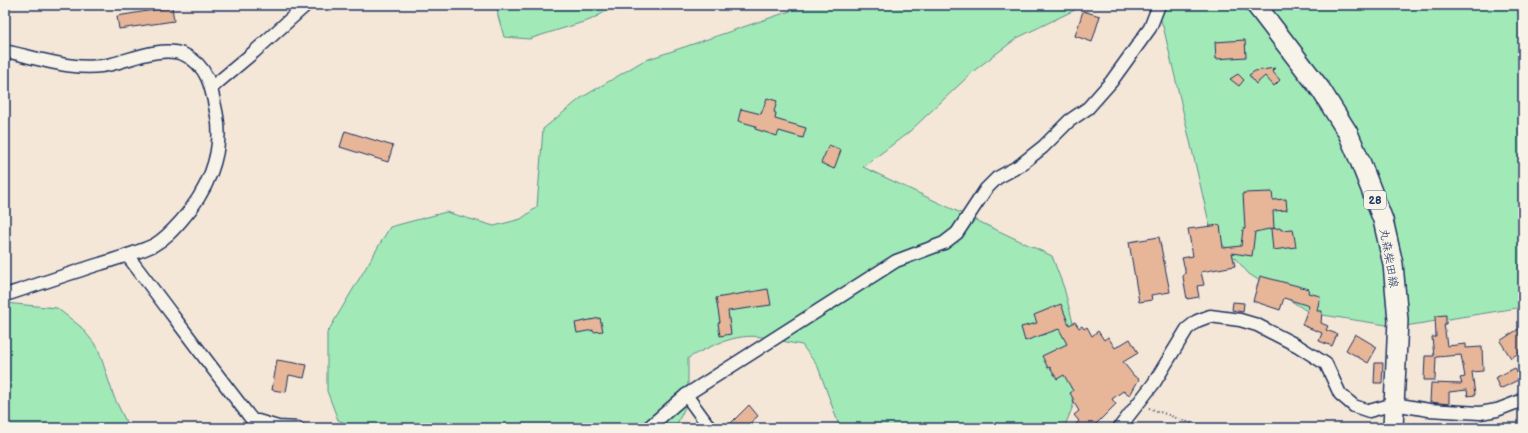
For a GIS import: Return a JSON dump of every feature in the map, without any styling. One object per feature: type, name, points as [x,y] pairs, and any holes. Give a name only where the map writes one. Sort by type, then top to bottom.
[{"type":"main road","name":"丸森柴田線","points":[[1256,5],[1321,90],[1348,133],[1383,220],[1392,264],[1398,320],[1393,428]]},
{"type":"street","points":[[211,88],[306,5]]},
{"type":"street","points":[[648,428],[686,395],[896,261],[944,243],[957,233],[986,189],[997,178],[1019,166],[1042,147],[1069,121],[1088,108],[1111,82],[1150,28],[1158,5]]},
{"type":"street","points":[[5,51],[83,68],[110,65],[137,56],[170,51],[184,54],[195,61],[202,70],[211,88],[218,121],[218,146],[212,174],[192,210],[170,234],[154,244],[127,255],[5,295]]},
{"type":"street","points":[[127,255],[198,349],[209,366],[253,421],[278,427],[298,428]]},
{"type":"street","points":[[1119,428],[1154,383],[1187,330],[1197,321],[1210,316],[1240,320],[1257,325],[1298,346],[1326,364],[1340,394],[1354,406],[1369,411],[1394,404],[1429,410],[1480,413],[1497,410],[1523,400]]},
{"type":"street","points":[[686,395],[710,428]]},
{"type":"path","points":[[1138,405],[1204,428]]},
{"type":"green space","points":[[497,5],[618,5],[590,20],[529,39],[504,37],[498,16]]},
{"type":"green space","points":[[808,5],[1085,5],[1017,38],[976,69],[909,132],[863,167],[1052,256],[1064,288],[1080,350],[1073,406],[1064,428],[840,428],[818,367],[802,345],[752,336],[724,342],[705,349],[688,358],[688,401],[677,424],[673,428],[357,428],[338,420],[327,391],[327,333],[390,227],[446,212],[494,226],[521,219],[537,207],[543,129],[581,98],[643,61]]},
{"type":"green space","points":[[1156,5],[1523,5],[1523,307],[1399,327],[1310,313],[1249,274],[1211,231],[1164,30]]},
{"type":"green space","points":[[5,303],[57,308],[81,327],[98,348],[114,397],[129,428],[5,428]]},
{"type":"building","points":[[172,7],[174,21],[119,29],[117,16]]},
{"type":"building","points":[[1083,11],[1100,16],[1092,42],[1075,36]]},
{"type":"building","points":[[1245,40],[1246,57],[1216,59],[1215,42]]},
{"type":"building","points":[[1275,68],[1272,71],[1280,80],[1274,86],[1265,76],[1256,84],[1249,75],[1255,71]]},
{"type":"building","points":[[1238,74],[1244,80],[1239,86],[1230,79]]},
{"type":"building","points":[[767,98],[777,101],[774,112],[776,113],[775,119],[806,128],[803,138],[779,131],[777,136],[755,129],[756,126],[738,121],[741,109],[761,114]]},
{"type":"building","points":[[345,131],[393,146],[388,162],[340,147]]},
{"type":"building","points":[[829,145],[841,150],[834,169],[821,163]]},
{"type":"building","points":[[1272,192],[1273,200],[1286,199],[1287,210],[1273,211],[1274,228],[1255,232],[1252,256],[1232,253],[1235,266],[1201,272],[1204,285],[1197,286],[1199,297],[1187,299],[1183,277],[1185,274],[1185,269],[1182,258],[1193,256],[1188,229],[1220,225],[1223,248],[1241,246],[1243,229],[1245,229],[1243,193]]},
{"type":"building","points":[[1280,228],[1281,230],[1293,229],[1296,247],[1273,250],[1271,229]]},
{"type":"building","points":[[1159,237],[1170,292],[1151,295],[1152,300],[1139,302],[1129,242]]},
{"type":"building","points":[[1260,276],[1309,289],[1308,293],[1320,296],[1317,311],[1322,311],[1321,323],[1328,326],[1326,330],[1337,334],[1332,346],[1319,341],[1322,333],[1302,325],[1309,306],[1284,298],[1280,310],[1253,301]]},
{"type":"building","points":[[768,289],[771,305],[728,311],[731,334],[720,336],[718,323],[720,322],[716,298]]},
{"type":"building","points":[[1233,302],[1244,303],[1243,312],[1232,310]]},
{"type":"building","points":[[1061,304],[1069,325],[1075,322],[1079,328],[1082,326],[1084,329],[1087,327],[1092,336],[1098,331],[1104,340],[1108,337],[1115,348],[1130,339],[1138,353],[1123,362],[1134,376],[1139,379],[1130,395],[1123,391],[1112,399],[1116,404],[1092,428],[1072,428],[1079,421],[1074,415],[1079,411],[1070,393],[1073,391],[1064,375],[1057,379],[1050,367],[1048,368],[1042,356],[1067,344],[1059,329],[1025,341],[1021,327],[1037,323],[1034,315]]},
{"type":"building","points":[[1446,315],[1446,324],[1444,324],[1447,346],[1466,344],[1466,348],[1482,347],[1483,371],[1472,372],[1475,395],[1468,396],[1467,390],[1449,392],[1449,404],[1430,402],[1431,383],[1462,384],[1460,378],[1465,377],[1461,355],[1436,357],[1435,380],[1424,380],[1425,356],[1434,356],[1432,337],[1436,337],[1435,316]]},
{"type":"building","points":[[600,318],[603,331],[593,332],[593,330],[577,333],[575,323]]},
{"type":"building","points":[[1523,326],[1523,350],[1511,358],[1500,341]]},
{"type":"building","points":[[1355,334],[1377,347],[1368,363],[1346,350]]},
{"type":"building","points":[[277,360],[307,365],[304,378],[289,375],[286,392],[272,390]]},
{"type":"building","points":[[1375,363],[1383,363],[1382,383],[1374,383]]},
{"type":"building","points":[[1515,368],[1520,379],[1500,389],[1495,378]]},
{"type":"building","points":[[749,405],[758,416],[750,423],[752,428],[726,428]]}]
